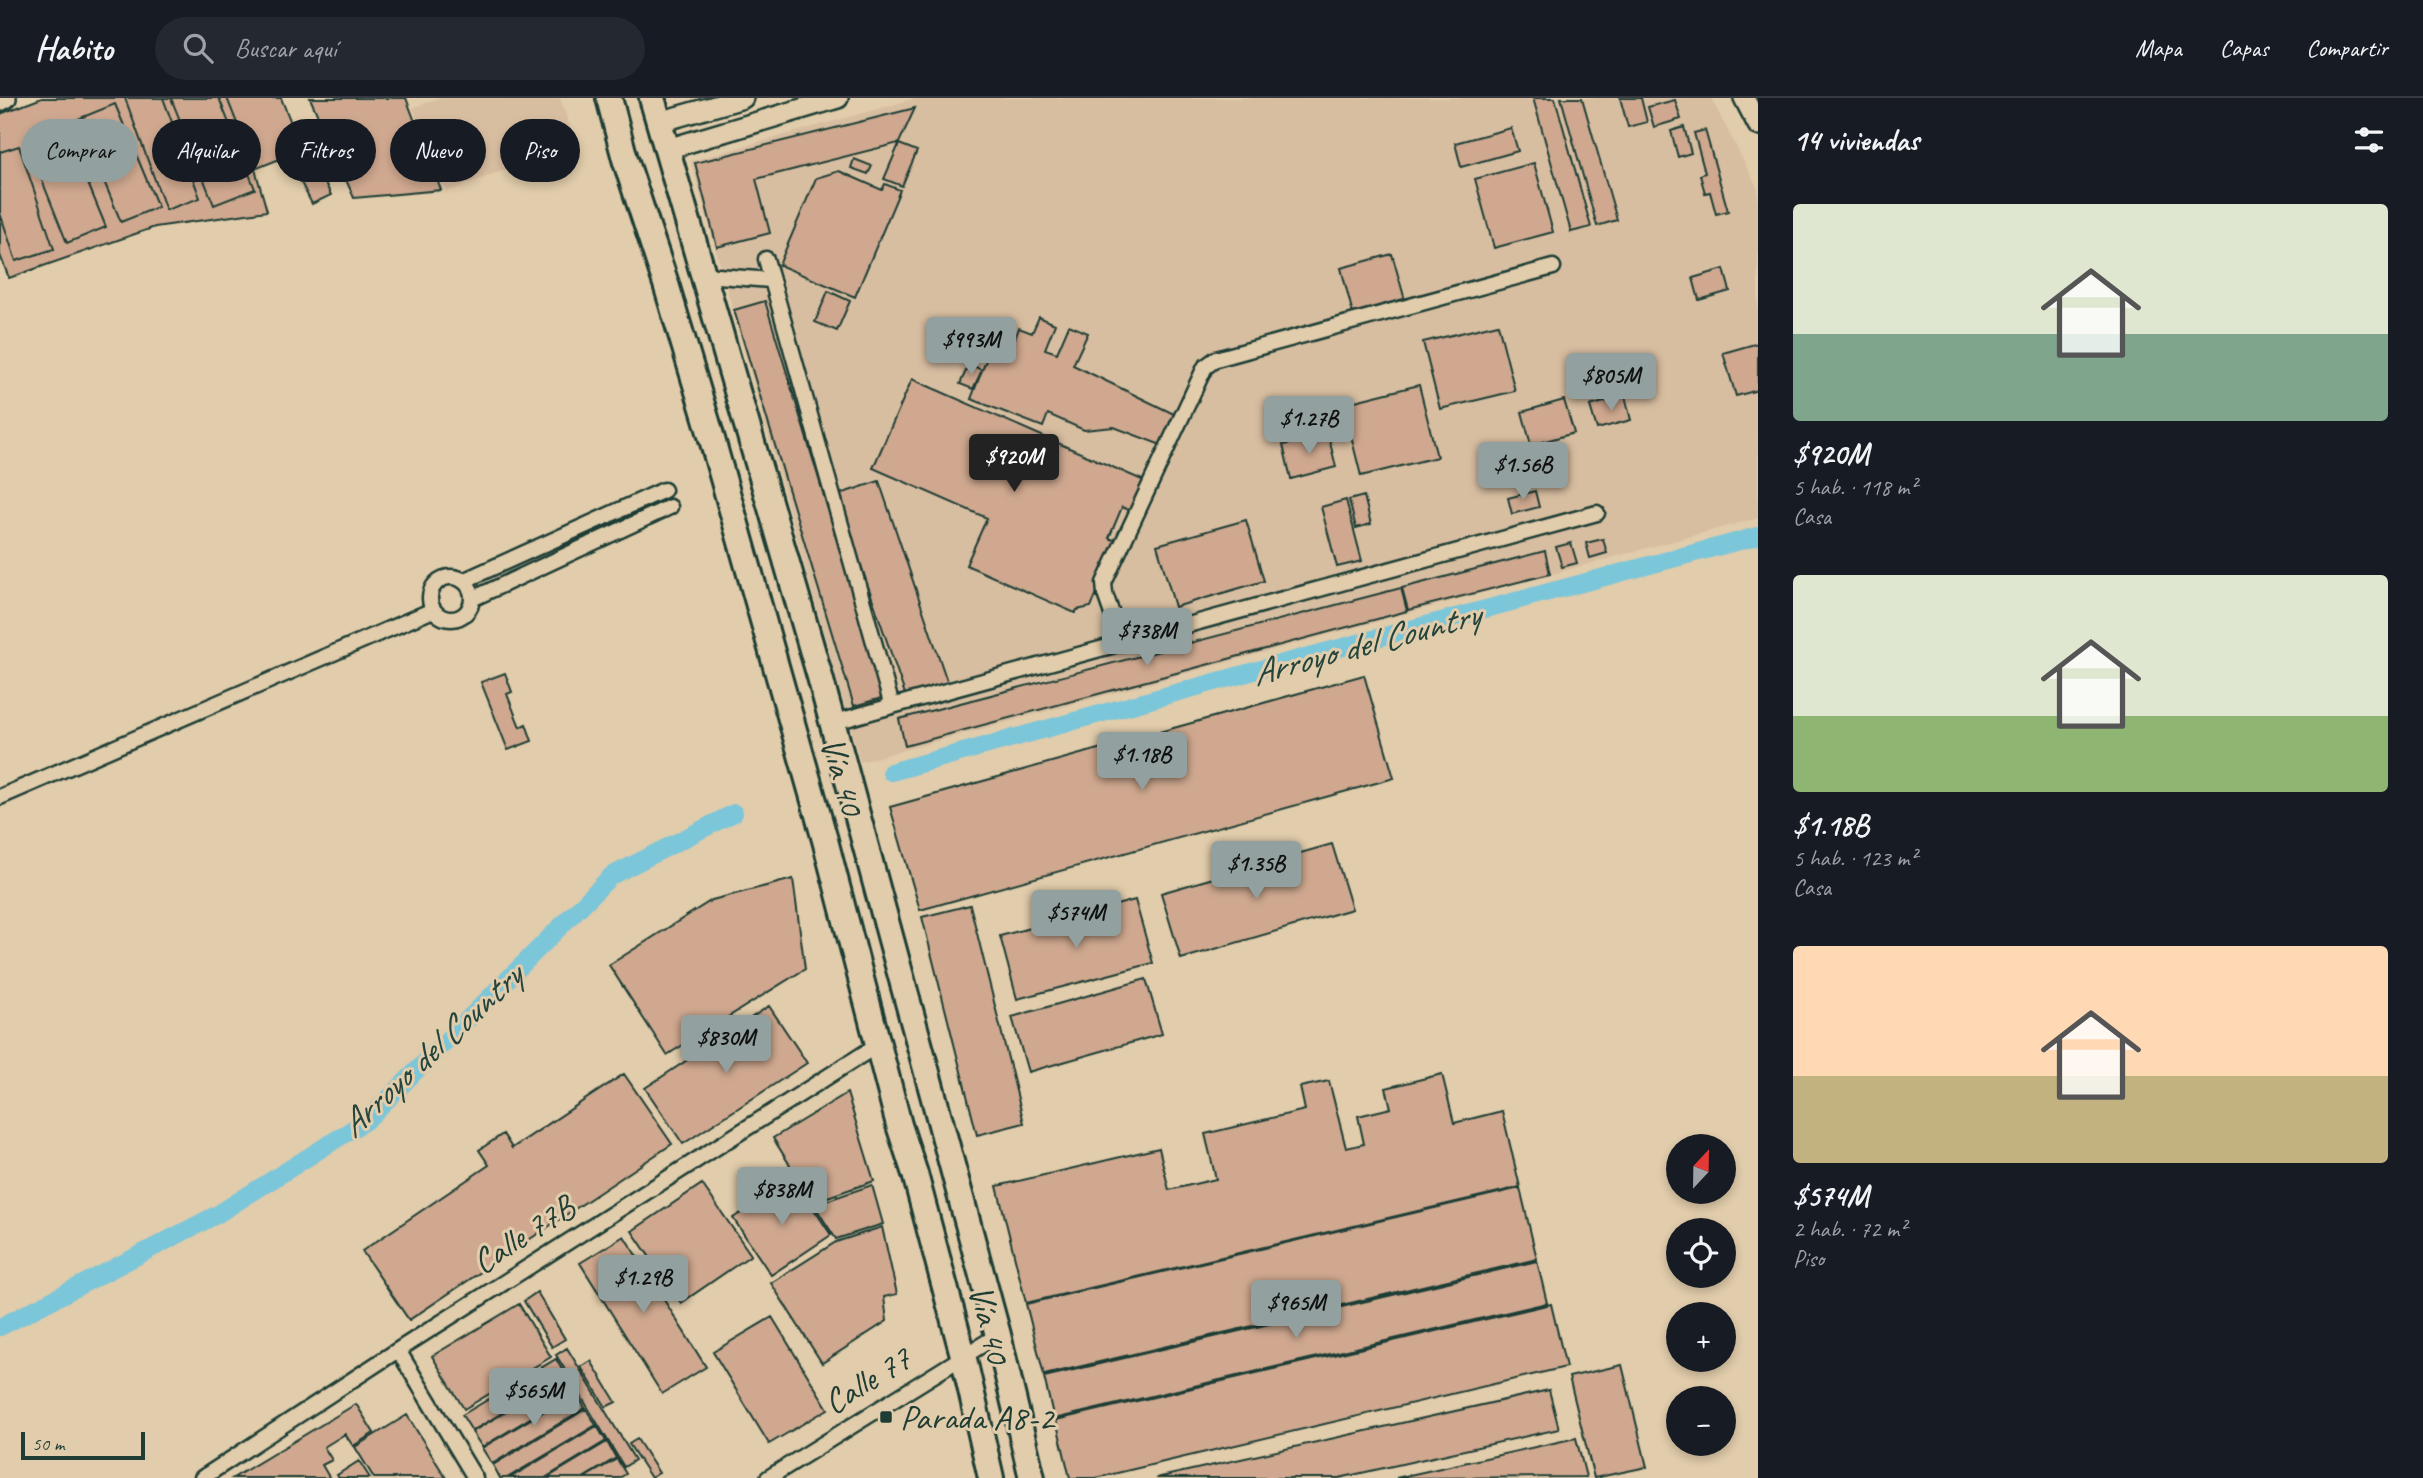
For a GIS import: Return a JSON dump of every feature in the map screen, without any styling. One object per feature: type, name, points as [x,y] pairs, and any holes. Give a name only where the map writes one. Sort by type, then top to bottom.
[{"type":"highway","name":"Vía 40","points":[[609,98],[625,159],[666,284],[825,840],[899,1125],[915,1174],[963,1355],[991,1478]]},
{"type":"highway","name":"Vía 40","points":[[652,98],[667,149],[714,275],[820,677],[840,720],[998,1335],[1032,1478]]},
{"type":"highway","points":[[666,284],[714,275]]},
{"type":"highway","points":[[781,688],[820,677]]},
{"type":"highway","points":[[915,1174],[952,1164]]},
{"type":"main road","points":[[0,100],[6,98]]},
{"type":"main road","points":[[659,122],[743,98]]},
{"type":"main road","points":[[667,149],[838,98]]},
{"type":"main road","points":[[1744,98],[1758,125]]},
{"type":"street","points":[[766,259],[892,706]]},
{"type":"street","points":[[1128,641],[1119,634],[1105,594],[1104,583],[1209,362],[1553,267]]},
{"type":"street","points":[[714,275],[771,280]]},
{"type":"street","points":[[463,581],[664,490]]},
{"type":"street","points":[[472,599],[670,507]]},
{"type":"street","points":[[840,720],[1597,513]]},
{"type":"street","points":[[451,577],[468,586],[472,599],[467,611],[457,618],[443,618],[433,610],[429,597],[439,581],[451,577]]},
{"type":"street","points":[[0,797],[433,610]]},
{"type":"street","name":"Calle 77B","points":[[202,1478],[879,1044]]},
{"type":"street","name":"Calle 77","points":[[768,1478],[998,1335]]},
{"type":"street","points":[[398,1350],[475,1478]]},
{"type":"shaded area","points":[[439,98],[560,98],[567,119],[500,119],[500,172],[486,177],[486,119],[417,119],[413,108]]},
{"type":"shaded area","points":[[917,98],[1711,98],[1758,189],[1758,518],[860,762],[691,161]]},
{"type":"shaded area","points":[[442,182],[473,182],[446,192]]},
{"type":"building","points":[[42,98],[227,98],[235,119],[152,119],[152,182],[259,182],[267,211],[155,227],[9,278],[0,255],[0,114]]},
{"type":"building","points":[[125,98],[163,98],[171,119],[152,119],[152,172],[138,134],[138,119],[133,119]]},
{"type":"building","points":[[171,98],[219,98],[227,119],[179,119]]},
{"type":"building","points":[[227,98],[281,98],[289,119],[275,119],[275,161],[261,167],[261,119],[235,119]]},
{"type":"building","points":[[310,98],[406,98],[414,119],[390,119],[390,182],[438,182],[441,190],[354,198],[347,182],[376,182],[376,119],[319,119]]},
{"type":"building","points":[[1533,98],[1555,98],[1591,227],[1571,232]]},
{"type":"building","points":[[1561,98],[1582,98],[1617,220],[1597,226]]},
{"type":"building","points":[[1620,98],[1641,98],[1647,122],[1628,127]]},
{"type":"building","points":[[1675,100],[1681,119],[1654,127],[1648,107]]},
{"type":"building","points":[[115,104],[121,119],[78,119]]},
{"type":"building","points":[[915,108],[899,143],[756,179],[770,233],[717,247],[695,163]]},
{"type":"building","points":[[1684,127],[1691,153],[1678,157],[1671,131]]},
{"type":"building","points":[[1511,128],[1518,151],[1461,167],[1455,143]]},
{"type":"building","points":[[1705,130],[1728,211],[1716,214],[1710,192],[1705,193],[1700,175],[1705,173],[1694,133]]},
{"type":"building","points":[[899,144],[917,151],[902,186],[884,179]]},
{"type":"building","points":[[19,146],[21,182],[31,182],[54,249],[16,261],[0,213],[0,152]]},
{"type":"building","points":[[138,159],[158,207],[121,222],[104,182],[138,182]]},
{"type":"building","points":[[854,159],[872,166],[868,174],[851,168]]},
{"type":"building","points":[[1534,163],[1553,232],[1494,248],[1475,179]]},
{"type":"building","points":[[839,171],[882,190],[885,184],[900,190],[855,297],[779,265],[816,178]]},
{"type":"building","points":[[43,182],[87,182],[106,227],[67,243]]},
{"type":"building","points":[[156,182],[194,182],[200,198],[166,210]]},
{"type":"building","points":[[205,182],[252,182],[255,189],[214,205]]},
{"type":"building","points":[[301,182],[325,182],[331,195],[312,204]]},
{"type":"building","points":[[1392,254],[1405,300],[1353,314],[1341,268]]},
{"type":"building","points":[[1724,269],[1730,291],[1699,300],[1693,278]]},
{"type":"building","points":[[828,291],[850,301],[837,331],[815,322]]},
{"type":"building","points":[[765,301],[885,697],[854,706],[734,310]]},
{"type":"building","points":[[1039,317],[1055,324],[1045,349],[1057,353],[1069,325],[1088,333],[1073,365],[1176,415],[1161,445],[1114,427],[1084,430],[1048,414],[1043,427],[971,399],[995,337],[1013,344],[1019,328],[1032,333]]},
{"type":"building","points":[[1498,324],[1515,391],[1440,409],[1423,342]]},
{"type":"building","points":[[1758,343],[1758,390],[1736,396],[1723,353]]},
{"type":"building","points":[[969,364],[982,370],[973,389],[960,384]]},
{"type":"building","points":[[912,379],[1149,483],[1135,513],[1122,507],[1109,538],[1119,542],[1091,607],[1077,610],[1075,613],[966,565],[987,518],[873,468]]},
{"type":"building","points":[[1419,385],[1437,457],[1361,476],[1343,404]]},
{"type":"building","points":[[1625,396],[1631,420],[1597,429],[1590,406]]},
{"type":"building","points":[[1564,400],[1574,433],[1531,445],[1522,412]]},
{"type":"building","points":[[1328,434],[1336,467],[1291,479],[1283,445]]},
{"type":"building","points":[[879,481],[949,687],[907,700],[837,495]]},
{"type":"building","points":[[1535,491],[1539,507],[1512,514],[1508,498]]},
{"type":"building","points":[[1364,496],[1371,524],[1356,528],[1349,500]]},
{"type":"building","points":[[1346,500],[1362,561],[1337,567],[1321,507]]},
{"type":"building","points":[[1246,520],[1264,581],[1175,607],[1157,545]]},
{"type":"building","points":[[1603,539],[1607,553],[1590,558],[1586,543]]},
{"type":"building","points":[[1571,543],[1577,563],[1562,567],[1556,547]]},
{"type":"building","points":[[1545,551],[1550,574],[1408,610],[1402,588]]},
{"type":"building","points":[[1401,588],[1407,611],[905,746],[899,719]]},
{"type":"building","points":[[505,673],[512,692],[507,694],[520,727],[526,724],[532,741],[508,750],[481,682]]},
{"type":"building","points":[[1364,675],[1394,778],[920,910],[890,807]]},
{"type":"building","points":[[1332,844],[1352,909],[1181,959],[1161,893]]},
{"type":"building","points":[[793,879],[805,969],[667,1055],[609,965],[712,900]]},
{"type":"building","points":[[1135,900],[1153,963],[1017,999],[1000,936]]},
{"type":"building","points":[[970,905],[1024,1123],[977,1135],[922,917]]},
{"type":"building","points":[[1146,979],[1162,1034],[1028,1072],[1012,1017]]},
{"type":"building","points":[[769,1006],[807,1063],[683,1144],[645,1088]]},
{"type":"building","points":[[624,1074],[672,1144],[409,1320],[362,1251],[489,1165],[479,1150],[503,1134],[512,1148]]},
{"type":"building","points":[[1442,1074],[1454,1123],[1502,1111],[1520,1187],[1026,1303],[997,1186],[1159,1148],[1169,1190],[1216,1179],[1205,1134],[1305,1110],[1300,1087],[1329,1081],[1346,1148],[1364,1144],[1358,1116],[1391,1108],[1386,1088]]},
{"type":"building","points":[[847,1093],[874,1181],[813,1202],[773,1138]]},
{"type":"building","points":[[794,1179],[831,1235],[771,1275],[733,1218]]},
{"type":"building","points":[[702,1184],[751,1255],[681,1303],[632,1231]]},
{"type":"building","points":[[872,1185],[883,1224],[836,1239],[814,1205]]},
{"type":"building","points":[[1520,1188],[1537,1259],[1044,1375],[1026,1304]]},
{"type":"building","points":[[882,1227],[897,1294],[884,1297],[887,1321],[822,1363],[771,1283],[836,1242]]},
{"type":"building","points":[[624,1236],[706,1367],[662,1394],[580,1263]]},
{"type":"building","points":[[1537,1261],[1547,1303],[1054,1419],[1044,1377]]},
{"type":"building","points":[[537,1292],[565,1339],[552,1347],[524,1301]]},
{"type":"building","points":[[519,1304],[551,1357],[464,1409],[432,1356]]},
{"type":"building","points":[[1551,1304],[1566,1367],[1096,1478],[1070,1478],[1056,1420]]},
{"type":"building","points":[[772,1317],[828,1409],[769,1444],[713,1352]]},
{"type":"building","points":[[567,1348],[635,1460],[624,1467],[556,1355]]},
{"type":"building","points":[[556,1359],[565,1375],[472,1431],[462,1415]]},
{"type":"building","points":[[591,1361],[616,1402],[606,1407],[581,1367]]},
{"type":"building","points":[[1622,1365],[1647,1467],[1594,1478],[1569,1377]]},
{"type":"building","points":[[565,1376],[575,1391],[482,1447],[472,1432]]},
{"type":"building","points":[[1549,1390],[1559,1429],[1339,1478],[1156,1478]]},
{"type":"building","points":[[576,1392],[585,1408],[492,1464],[482,1448]]},
{"type":"building","points":[[356,1404],[374,1433],[353,1446],[345,1434],[324,1447],[332,1460],[322,1465],[329,1477],[233,1478]]},
{"type":"building","points":[[586,1409],[596,1425],[507,1478],[500,1478],[493,1465]]},
{"type":"building","points":[[407,1415],[446,1478],[374,1478],[355,1447]]},
{"type":"building","points":[[597,1426],[606,1441],[545,1478],[510,1478]]},
{"type":"building","points":[[1576,1438],[1586,1477],[1396,1478]]},
{"type":"building","points":[[637,1439],[659,1473],[651,1478],[629,1444]]},
{"type":"building","points":[[607,1442],[616,1458],[583,1478],[547,1478]]},
{"type":"building","points":[[617,1459],[626,1474],[619,1478],[584,1478]]},
{"type":"building","points":[[359,1461],[370,1478],[339,1478],[337,1475]]},
{"type":"waterway","name":"Arroyo del Country","points":[[891,772],[1758,536]]},
{"type":"waterway","name":"Arroyo del Country","points":[[0,1327],[218,1214],[367,1120],[611,876],[734,813]]},
{"type":"place","name":"Parada A8-2","points":[[886,1417]]}]
